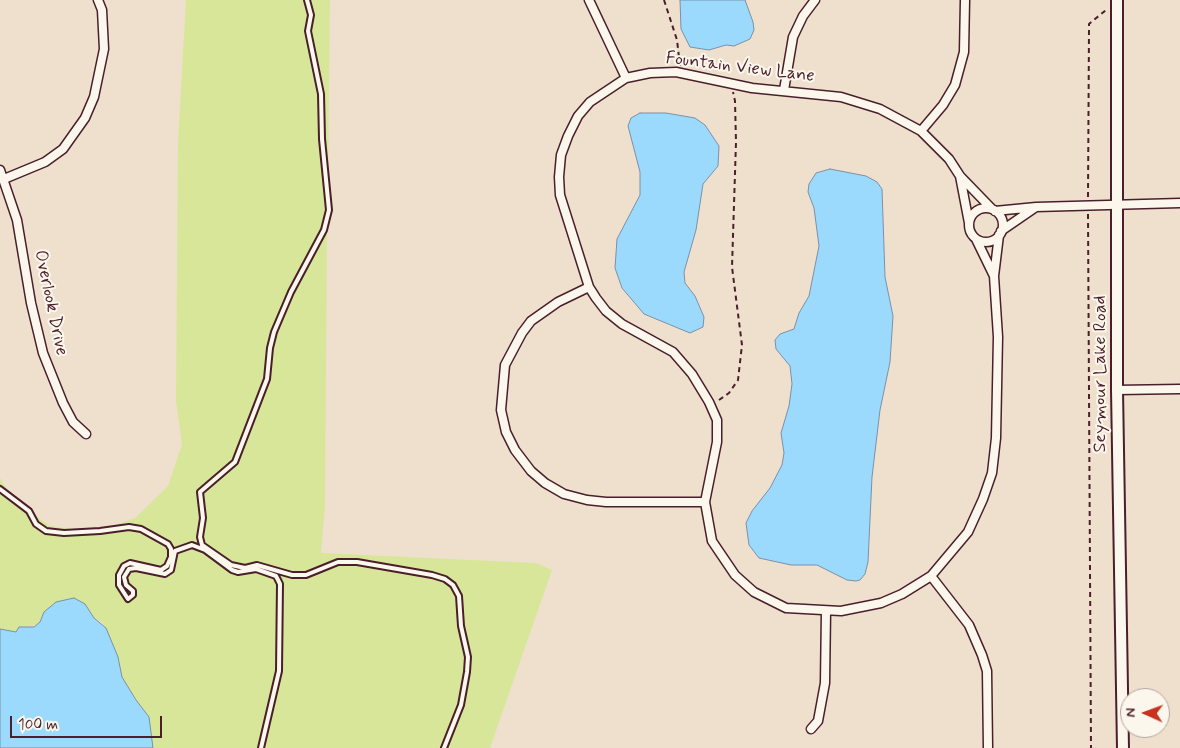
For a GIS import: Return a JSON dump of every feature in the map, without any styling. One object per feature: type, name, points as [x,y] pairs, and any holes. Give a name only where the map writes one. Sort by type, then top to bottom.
[{"type":"street","points":[[4,178],[46,162],[63,149],[85,118],[94,97],[104,49],[102,10],[98,0]]},
{"type":"street","points":[[589,0],[626,78]]},
{"type":"street","points":[[784,90],[793,37],[803,16],[815,0]]},
{"type":"street","points":[[921,131],[943,105],[955,85],[964,52],[965,0]]},
{"type":"street","name":"Seymour Lake Road","points":[[1117,0],[1117,390],[1123,748]]},
{"type":"street","name":"Fountain View Lane","points":[[993,209],[960,176],[948,159],[921,131],[893,116],[841,97],[732,84],[680,73],[650,73],[626,78],[590,102],[575,123],[561,155],[560,195],[589,287],[606,311],[622,324],[673,352],[692,374],[717,420],[717,442],[705,502],[712,541],[735,575],[754,592],[786,608],[841,611],[881,603],[902,594],[931,576],[968,532],[992,473],[996,438],[998,337],[994,276],[1000,233]]},
{"type":"street","name":"Overlook Drive","points":[[0,170],[17,220],[31,302],[43,353],[62,403],[73,422],[86,434]]},
{"type":"street","name":"Fountain View Lane","points":[[960,176],[969,224]]},
{"type":"street","points":[[1036,207],[992,241],[985,242],[976,239],[970,230],[969,224],[974,213],[993,209],[1036,207],[1117,204],[1180,203]]},
{"type":"street","points":[[993,209],[1000,218],[1000,233]]},
{"type":"street","name":"Fountain View Lane","points":[[976,239],[994,276]]},
{"type":"street","points":[[589,287],[542,312],[531,321],[522,333],[505,365],[501,410],[506,432],[516,450],[531,470],[545,483],[564,494],[587,500],[606,502],[705,502]]},
{"type":"street","points":[[1117,390],[1180,389]]},
{"type":"street","points":[[931,576],[969,625],[982,655],[987,671],[988,748]]},
{"type":"street","points":[[811,728],[818,721],[825,683],[826,611]]},
{"type":"lane","points":[[306,0],[311,15],[310,40],[321,94],[322,139],[329,210],[324,230],[291,292],[274,332],[270,348],[267,379],[235,462],[200,492],[203,518],[200,537],[202,544],[231,565],[245,568],[257,565],[292,575],[306,575],[338,562],[357,562],[432,575],[445,579],[453,585],[459,596],[461,626],[468,658],[461,705],[444,748]]},
{"type":"lane","points":[[0,489],[29,511],[36,524],[46,531],[64,533],[100,531],[129,526],[168,544],[171,549],[171,557],[167,566],[161,570],[130,563],[124,566],[119,575],[119,585],[128,598],[134,595],[133,591],[126,585],[124,577],[129,570],[136,568],[165,574],[171,570],[175,551],[192,545],[205,550],[232,570],[238,572],[256,569],[276,576],[280,584],[279,671],[261,748]]},
{"type":"path","points":[[664,0],[677,40],[681,63],[680,73]]},
{"type":"path","points":[[1091,748],[1089,28],[1090,24],[1104,14],[1106,9]]},
{"type":"path","points":[[710,405],[729,393],[738,380],[741,366],[742,330],[732,267],[736,142],[735,101],[732,84]]},
{"type":"green space","points":[[186,0],[330,0],[328,188],[331,189],[331,215],[327,233],[325,506],[321,553],[536,563],[552,570],[490,748],[153,748],[149,717],[122,677],[119,660],[103,623],[94,618],[85,604],[74,598],[57,602],[44,612],[38,625],[19,627],[17,632],[0,629],[0,478],[13,500],[50,526],[94,532],[135,518],[168,486],[182,444],[176,401],[178,142]]},
{"type":"water","points":[[680,0],[745,0],[753,22],[754,30],[750,39],[734,46],[726,45],[709,50],[690,47],[681,29]]},
{"type":"water","points":[[640,113],[666,113],[695,118],[705,125],[719,146],[718,166],[703,184],[696,230],[684,272],[685,283],[695,296],[704,317],[703,327],[690,333],[644,314],[622,288],[615,268],[617,239],[640,195],[640,172],[628,126],[631,118]]},
{"type":"water","points":[[830,169],[866,176],[877,182],[882,189],[885,277],[893,316],[890,362],[880,410],[872,477],[868,562],[865,574],[860,580],[856,581],[847,580],[817,565],[791,565],[759,558],[749,545],[746,523],[752,511],[770,488],[782,465],[784,453],[781,433],[789,406],[792,384],[790,366],[776,349],[775,340],[780,334],[794,329],[799,313],[809,296],[819,246],[814,208],[808,192],[809,184],[816,173]]},
{"type":"water","points":[[74,598],[85,604],[94,618],[106,628],[118,657],[122,677],[149,717],[153,748],[0,748],[0,629],[16,632],[19,627],[34,627],[40,622],[44,612],[56,602]]}]
